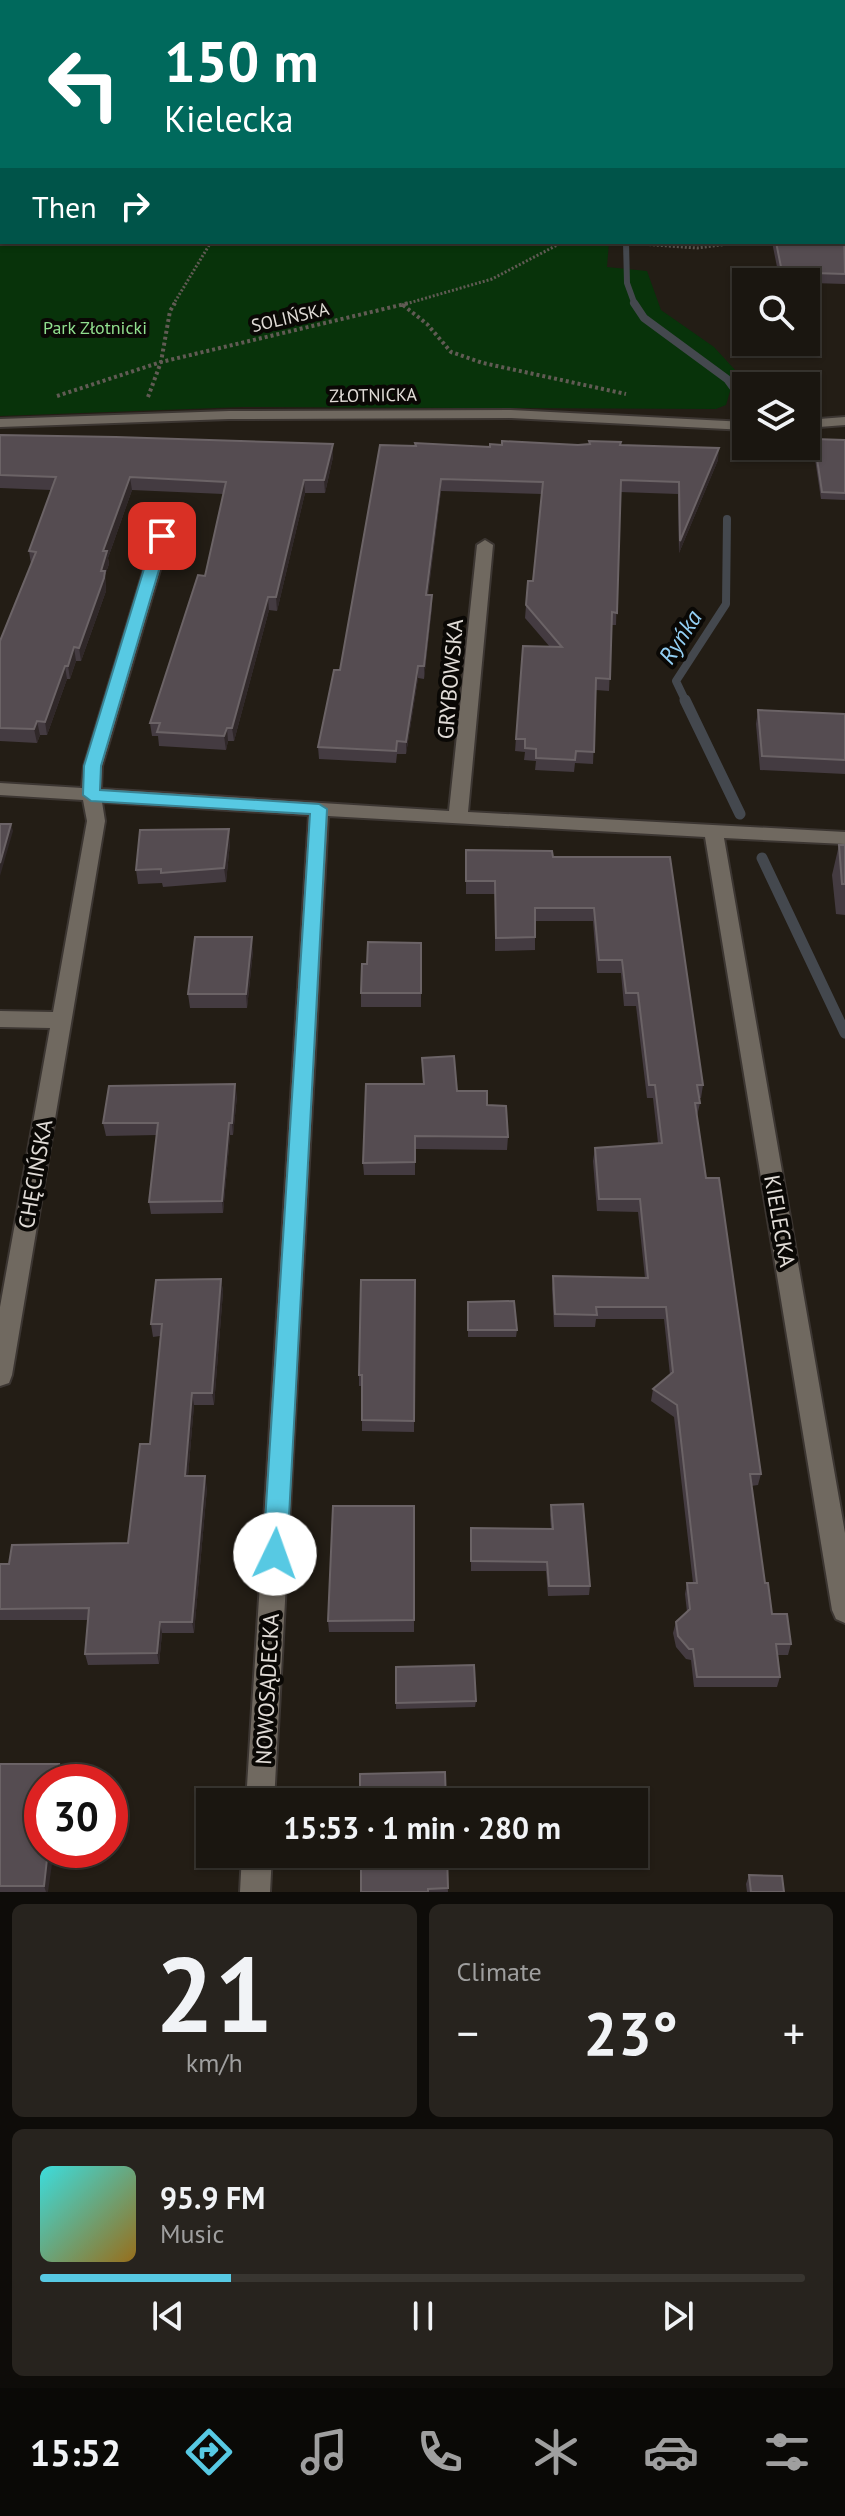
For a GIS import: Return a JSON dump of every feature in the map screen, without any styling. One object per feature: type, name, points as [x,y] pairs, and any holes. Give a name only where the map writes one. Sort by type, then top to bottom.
[{"type":"street","name":"ZŁOTNICKA","points":[[0,423],[143,417],[511,414],[732,425]]},
{"type":"street","points":[[820,423],[845,421]]},
{"type":"street","name":"CHĘCIŃSKA","points":[[0,1375],[96,821],[91,795],[93,766],[162,536]]},
{"type":"street","name":"GRYBOWSKA","points":[[458,818],[485,545]]},
{"type":"street","points":[[0,789],[458,818],[845,838]]},
{"type":"street","name":"NOWOSĄDECKA","points":[[261,1788],[319,809]]},
{"type":"street","name":"KIELECKA","points":[[714,832],[845,1610]]},
{"type":"street","points":[[0,1019],[61,1020]]},
{"type":"street","points":[[255,1892],[256,1868]]},
{"type":"path","points":[[255,0],[306,0]]},
{"type":"path","points":[[143,417],[161,362],[170,311],[210,244]]},
{"type":"path","name":"SOLIŃSKA","points":[[27,421],[31,412],[45,401],[161,362],[403,305],[492,279],[559,244]]},
{"type":"path","points":[[626,244],[705,247],[730,244]]},
{"type":"path","points":[[403,305],[427,324],[451,352],[483,363],[652,400],[677,415],[681,423]]},
{"type":"green space","name":"Park Złotnicki","points":[[0,244],[609,244],[607,267],[647,271],[661,310],[714,347],[736,371],[732,372],[726,405],[716,409],[243,407],[0,416]]},
{"type":"building","points":[[776,244],[844,244],[845,274],[820,273],[820,268],[781,268]]},
{"type":"building","points":[[0,435],[333,444],[324,480],[304,480],[276,597],[268,597],[232,728],[227,728],[224,736],[157,732],[160,723],[150,723],[198,575],[205,576],[226,482],[130,477],[103,551],[107,551],[101,571],[105,571],[104,578],[79,648],[74,647],[68,666],[65,666],[45,722],[37,721],[34,729],[0,728],[0,641],[36,552],[29,551],[56,477],[0,475]]},
{"type":"building","points":[[820,439],[845,440],[845,493],[822,492],[817,460],[820,460]]},
{"type":"building","points":[[502,441],[578,445],[590,444],[589,441],[621,442],[620,445],[719,448],[680,541],[679,482],[621,480],[617,613],[612,612],[610,679],[596,678],[594,752],[576,751],[575,760],[536,758],[536,749],[525,748],[525,739],[516,739],[523,646],[562,647],[526,605],[528,581],[533,581],[543,482],[441,479],[426,595],[432,595],[424,666],[418,666],[406,742],[397,741],[396,751],[318,747],[334,670],[340,670],[380,445],[416,446],[415,443],[490,447],[490,444],[502,445]]},
{"type":"building","points":[[758,710],[845,714],[845,760],[762,756]]},
{"type":"building","points":[[0,824],[11,824],[0,863]]},
{"type":"building","points":[[229,829],[224,868],[161,873],[161,869],[136,870],[140,830]]},
{"type":"building","points":[[839,845],[845,845],[845,884],[842,884]]},
{"type":"building","points":[[466,850],[552,851],[553,857],[670,857],[703,1085],[697,1085],[700,1103],[695,1103],[706,1178],[719,1178],[761,1474],[750,1474],[765,1583],[768,1583],[772,1614],[787,1614],[791,1644],[776,1644],[780,1677],[697,1677],[693,1649],[689,1649],[678,1636],[676,1622],[690,1609],[687,1583],[697,1583],[677,1405],[653,1389],[673,1372],[666,1307],[596,1307],[597,1315],[555,1314],[553,1276],[648,1278],[640,1199],[599,1199],[595,1148],[662,1143],[655,1085],[649,1085],[638,993],[626,993],[622,960],[599,960],[594,908],[535,908],[535,937],[496,938],[495,881],[466,881]]},
{"type":"building","points":[[195,937],[252,937],[246,994],[188,994]]},
{"type":"building","points":[[368,942],[421,943],[421,993],[361,993],[362,964],[367,964]]},
{"type":"building","points":[[454,1056],[457,1091],[487,1091],[487,1105],[506,1106],[508,1137],[415,1136],[415,1162],[363,1163],[366,1084],[424,1084],[422,1058]]},
{"type":"building","points":[[235,1084],[222,1201],[149,1202],[158,1123],[103,1123],[109,1086]]},
{"type":"building","points":[[221,1279],[212,1393],[192,1393],[185,1476],[205,1476],[192,1622],[160,1622],[157,1653],[85,1654],[89,1608],[0,1609],[0,1564],[9,1564],[12,1545],[128,1543],[140,1444],[150,1444],[162,1324],[151,1324],[156,1280]]},
{"type":"building","points":[[361,1280],[415,1280],[414,1421],[362,1420],[362,1375],[359,1375]]},
{"type":"building","points":[[514,1301],[517,1330],[468,1330],[468,1302]]},
{"type":"building","points":[[583,1504],[590,1586],[549,1586],[547,1562],[471,1561],[471,1528],[553,1529],[551,1505]]},
{"type":"building","points":[[333,1506],[414,1506],[414,1620],[328,1621]]},
{"type":"building","points":[[474,1665],[476,1701],[396,1703],[396,1667]]},
{"type":"building","points":[[0,1764],[24,1764],[24,1868],[46,1868],[44,1886],[0,1886]]},
{"type":"building","points":[[445,1772],[446,1788],[360,1788],[360,1774]]},
{"type":"building","points":[[361,1868],[447,1868],[448,1888],[428,1889],[428,1892],[361,1892]]},
{"type":"building","points":[[749,1875],[782,1876],[784,1892],[751,1892]]},
{"type":"waterway","name":"Ryńka","points":[[626,244],[627,283],[635,304]]},
{"type":"waterway","name":"Ryńka","points":[[635,304],[644,318],[732,386]]},
{"type":"waterway","name":"Ryńka","points":[[686,702],[676,681],[726,604],[727,519]]},
{"type":"waterway","name":"Ryńka","points":[[685,700],[740,814]]},
{"type":"waterway","name":"Ryńka","points":[[762,858],[845,1033]]},
{"type":"route","points":[[162,536],[93,766],[91,795],[319,809],[275,1554]]}]
